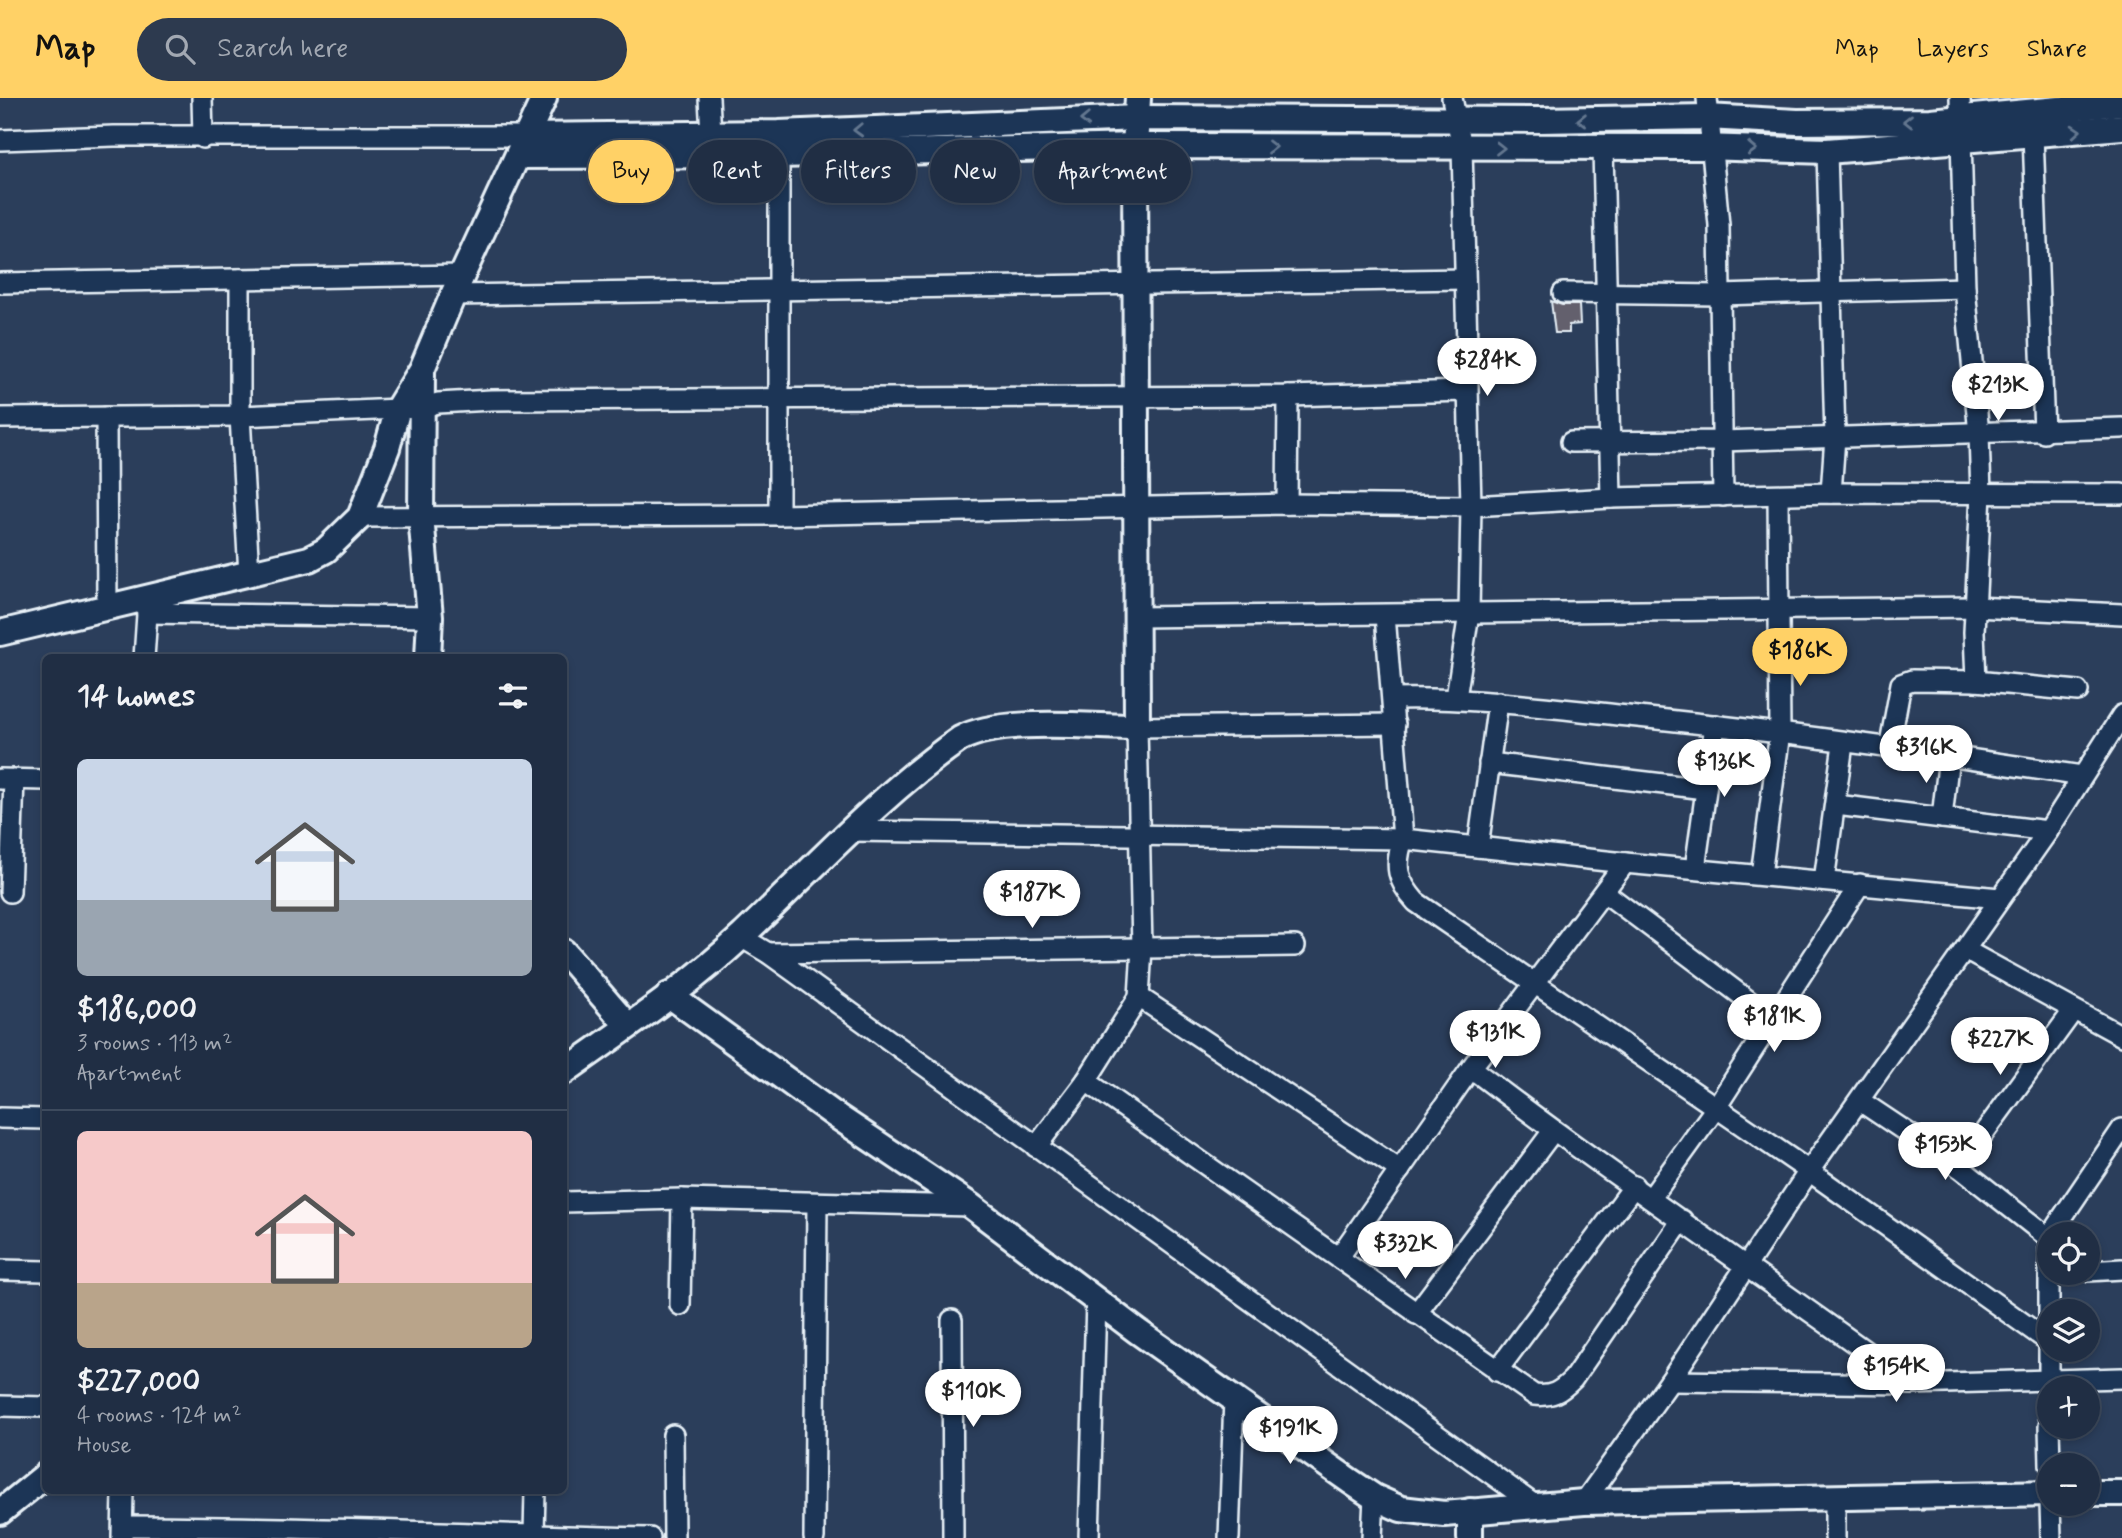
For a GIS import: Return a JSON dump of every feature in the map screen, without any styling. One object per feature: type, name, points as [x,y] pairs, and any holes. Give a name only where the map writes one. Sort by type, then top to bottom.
[{"type":"street","points":[[202,98],[203,138]]},
{"type":"street","points":[[147,605],[309,559],[344,535],[360,517],[387,449],[409,408],[457,285],[544,98]]},
{"type":"street","points":[[709,98],[711,134]]},
{"type":"street","points":[[787,143],[1137,108],[1707,108],[1797,122],[1962,119],[2122,103]]},
{"type":"street","points":[[1135,140],[1137,108]]},
{"type":"street","points":[[1453,108],[1462,148],[1466,391],[1471,506],[1469,612],[1456,698]]},
{"type":"street","points":[[1707,108],[1713,148],[1720,295],[1723,495]]},
{"type":"street","points":[[1962,119],[1965,288],[1979,435],[1981,494],[1976,681]]},
{"type":"street","points":[[1191,146],[1713,148],[1827,151],[1962,119],[2033,134],[2122,127]]},
{"type":"street","points":[[522,146],[711,134],[752,140]]},
{"type":"street","points":[[2033,134],[2044,433]]},
{"type":"street","points":[[0,140],[114,136],[522,146],[688,145]]},
{"type":"street","points":[[787,144],[1034,145]]},
{"type":"street","points":[[1603,148],[1611,498]]},
{"type":"street","points":[[1827,151],[1835,437],[1832,493]]},
{"type":"street","points":[[779,203],[779,515]]},
{"type":"street","points":[[1037,1147],[1086,1081],[1139,997],[1142,948],[1137,727],[1139,617],[1135,203]]},
{"type":"street","points":[[0,283],[240,279],[778,289],[1465,279]]},
{"type":"street","points":[[240,279],[240,416],[249,574]]},
{"type":"street","points":[[1563,293],[1608,296],[1720,295],[1965,288]]},
{"type":"street","points":[[0,418],[240,416],[409,408],[438,403],[491,400],[778,401],[1288,396],[1466,391]]},
{"type":"street","points":[[1287,504],[1288,396]]},
{"type":"street","points":[[409,408],[430,617],[428,654]]},
{"type":"street","points":[[106,417],[107,606]]},
{"type":"street","points":[[1571,442],[1979,435],[2122,428]]},
{"type":"street","points":[[360,517],[779,515],[1287,504],[1471,506],[1611,498],[1832,493],[2122,494]]},
{"type":"street","points":[[1760,875],[1780,732],[1778,496]]},
{"type":"street","points":[[0,633],[107,606],[147,605],[430,617]]},
{"type":"street","points":[[144,654],[147,605]]},
{"type":"street","points":[[1139,617],[1469,612],[1779,612],[1976,607],[2122,614]]},
{"type":"street","points":[[1385,615],[1394,699],[1403,839],[1397,857],[1397,873],[1401,886],[1416,902],[1809,1171],[2037,1333]]},
{"type":"street","points":[[1889,749],[1896,697],[1901,684],[1912,680],[1976,681],[2078,691]]},
{"type":"street","points":[[1394,699],[1456,698],[1780,732],[1843,744],[1949,756],[2082,776]]},
{"type":"street","points":[[1478,847],[1498,702]]},
{"type":"street","points":[[1584,1503],[1671,1381],[1809,1171],[2048,831],[2122,715]]},
{"type":"street","points":[[567,1070],[669,995],[741,937],[851,831],[950,746],[975,731],[999,727],[1395,724]]},
{"type":"street","points":[[1695,869],[1714,725]]},
{"type":"street","points":[[1824,881],[1843,744]]},
{"type":"street","points":[[1942,818],[1949,756]]},
{"type":"street","points":[[1489,763],[1705,789]]},
{"type":"street","points":[[10,892],[7,779],[42,780]]},
{"type":"street","points":[[1836,805],[2048,831]]},
{"type":"street","points":[[851,831],[1139,833],[1403,839],[2000,898]]},
{"type":"street","points":[[1339,1257],[1471,1068],[1625,863]]},
{"type":"street","points":[[1651,1198],[1715,1109],[1860,884]]},
{"type":"street","points":[[1604,892],[1773,1019]]},
{"type":"street","points":[[741,937],[768,953],[1536,1506]]},
{"type":"street","points":[[768,953],[1296,946]]},
{"type":"street","points":[[1965,950],[2122,1036]]},
{"type":"street","points":[[567,955],[628,1026]]},
{"type":"street","points":[[669,995],[835,1115],[971,1206],[1096,1301],[1374,1497],[1401,1509],[1422,1513],[1584,1503],[2037,1493]]},
{"type":"street","points":[[1139,997],[1400,1170]]},
{"type":"street","points":[[1959,1167],[2073,1010]]},
{"type":"street","points":[[1471,1068],[1553,1131],[1746,1264],[1911,1384]]},
{"type":"street","points":[[1086,1081],[1534,1395],[1560,1392],[1682,1220]]},
{"type":"street","points":[[1860,1101],[1959,1167],[2037,1226]]},
{"type":"street","points":[[0,1118],[42,1119]]},
{"type":"street","points":[[2059,1222],[2122,1129]]},
{"type":"street","points":[[1416,1314],[1553,1131]]},
{"type":"street","points":[[1497,1371],[1634,1186]]},
{"type":"street","points":[[567,1202],[682,1199],[971,1206]]},
{"type":"street","points":[[680,1305],[682,1199]]},
{"type":"street","points":[[814,1538],[817,1204]]},
{"type":"street","points":[[2100,1270],[2122,1269]]},
{"type":"street","points":[[0,1270],[42,1271]]},
{"type":"street","points":[[1089,1538],[1096,1301]]},
{"type":"street","points":[[952,1320],[953,1538]]},
{"type":"street","points":[[2100,1378],[2122,1378]]},
{"type":"street","points":[[1671,1381],[1911,1384],[2037,1379]]},
{"type":"street","points":[[1229,1538],[1234,1398]]},
{"type":"street","points":[[0,1406],[42,1407]]},
{"type":"street","points":[[673,1435],[674,1538]]},
{"type":"street","points":[[0,1512],[42,1478]]},
{"type":"street","points":[[2100,1493],[2122,1493]]},
{"type":"street","points":[[123,1494],[122,1532],[650,1538]]},
{"type":"street","points":[[534,1535],[535,1494]]},
{"type":"street","points":[[1835,1496],[1835,1538]]},
{"type":"street","points":[[1372,1538],[1374,1497]]},
{"type":"street","points":[[1470,1538],[1471,1511]]},
{"type":"street","points":[[2050,1516],[2051,1538]]},
{"type":"building","points":[[1551,301],[1562,305],[1579,305],[1580,324],[1569,325],[1569,333],[1555,333]]}]
